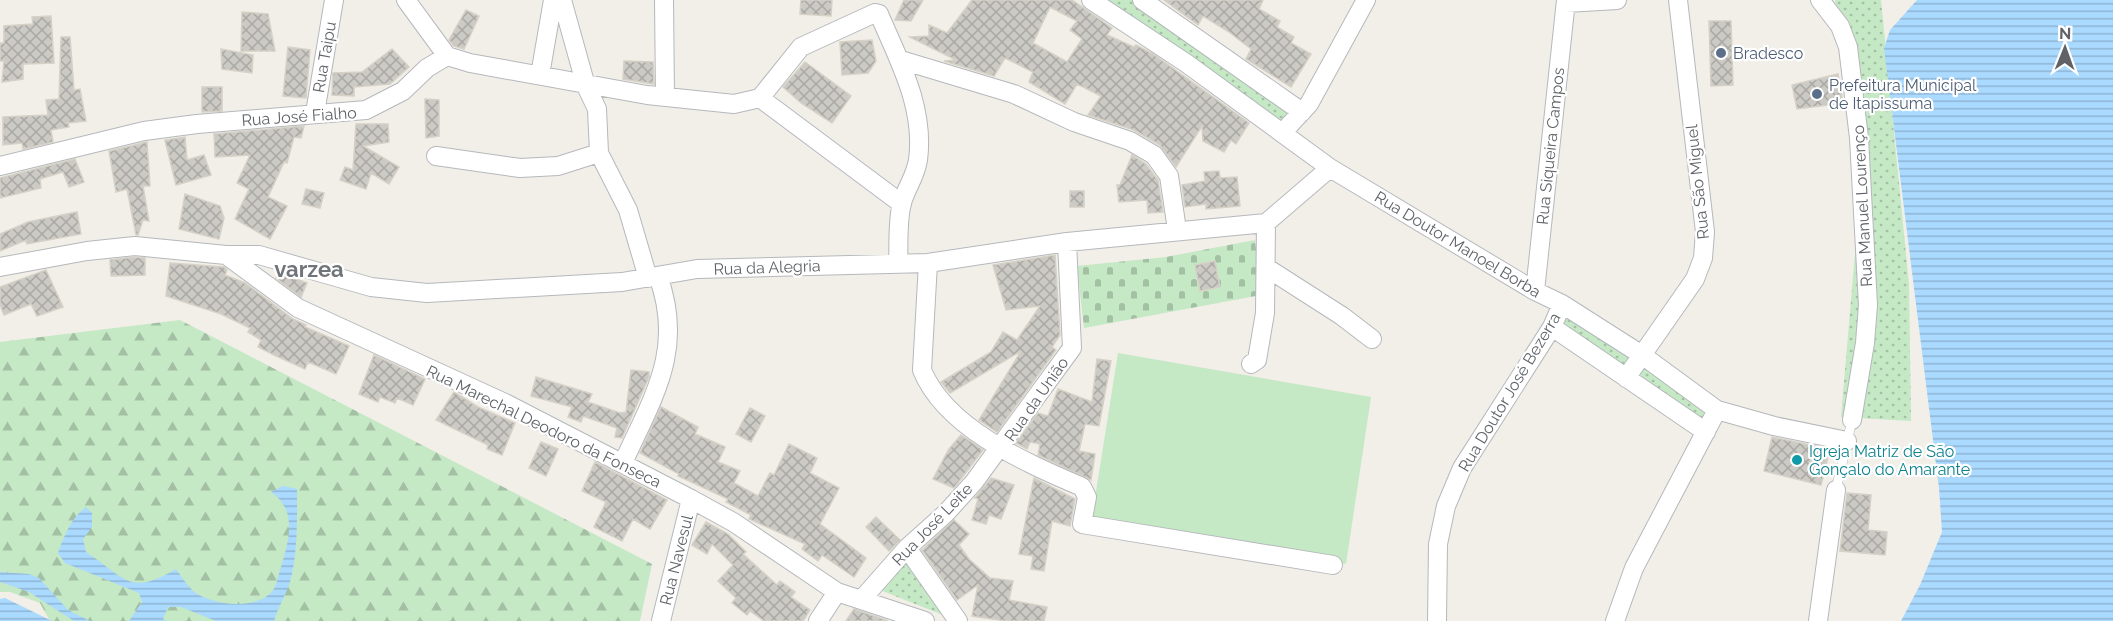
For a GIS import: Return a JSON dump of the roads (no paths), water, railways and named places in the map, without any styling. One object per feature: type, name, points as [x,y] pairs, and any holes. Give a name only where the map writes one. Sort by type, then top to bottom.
[{"type":"street","name":"Rua Taipu","points":[[315,113],[334,0]]},
{"type":"street","points":[[406,0],[447,56],[470,63],[540,75],[586,86],[734,104],[760,98],[801,47],[874,13],[879,14],[901,60],[914,104],[918,159],[912,184],[902,204],[898,264]]},
{"type":"street","points":[[540,75],[553,0]]},
{"type":"street","points":[[562,0],[586,86],[597,109],[599,153],[628,210],[653,277],[668,303],[669,344],[662,376],[623,463]]},
{"type":"street","points":[[664,0],[665,96]]},
{"type":"street","points":[[1142,0],[1302,112]]},
{"type":"street","points":[[1283,132],[1302,112],[1366,0]]},
{"type":"street","points":[[1566,2],[1617,0]]},
{"type":"street","name":"Rua São Miguel","points":[[1626,378],[1695,279],[1704,250],[1706,232],[1678,0]]},
{"type":"street","name":"Rua Manuel Lourenço","points":[[1820,0],[1840,26],[1848,47],[1859,138],[1868,305],[1865,343],[1852,420]]},
{"type":"street","name":"Rua Doutor Manoel Borba","points":[[1099,2],[1283,132],[1330,168],[1534,291],[1562,304],[1642,355],[1717,410],[1774,426],[1847,441]]},
{"type":"street","name":"Rua Siqueira Campos","points":[[1534,291],[1566,2]]},
{"type":"street","points":[[1186,63],[1201,40]]},
{"type":"street","name":"Rua José Fialho","points":[[0,166],[144,131],[315,113],[366,110],[385,103],[403,91],[427,68],[447,56]]},
{"type":"street","points":[[901,60],[1014,94],[1074,122],[1130,141],[1154,155],[1169,176],[1177,230]]},
{"type":"street","points":[[760,98],[902,204]]},
{"type":"street","points":[[436,156],[520,168],[558,166],[599,153]]},
{"type":"street","points":[[0,173],[22,160]]},
{"type":"street","points":[[1251,364],[1257,360],[1265,313],[1266,223],[1330,168]]},
{"type":"street","name":"Rua da Alegria","points":[[0,267],[87,251],[135,246],[226,255],[259,255],[371,287],[427,293],[539,288],[653,277],[697,269],[928,263],[1067,242],[1266,223]]},
{"type":"street","name":"Rua da União","points":[[1000,448],[1072,348],[1067,242]]},
{"type":"street","name":"Rua Marechal Deodoro da Fonseca","points":[[226,255],[298,308],[505,403],[623,463],[733,522],[837,592],[926,621]]},
{"type":"street","points":[[928,263],[922,370],[927,383],[936,397],[1000,448],[1024,462],[1082,487],[1087,497],[1082,524],[1333,565]]},
{"type":"street","points":[[1267,268],[1342,316],[1372,339]]},
{"type":"street","name":"Rua Doutor José Bezerra","points":[[1437,621],[1438,544],[1446,506],[1461,468],[1552,327],[1562,304]]},
{"type":"street","points":[[1552,327],[1706,432]]},
{"type":"street","points":[[1615,621],[1634,568],[1717,410]]},
{"type":"street","name":"Rua José Leite","points":[[862,599],[908,548],[946,513],[1000,448]]},
{"type":"street","points":[[1818,621],[1836,490]]},
{"type":"street","name":"Rua Navesul","points":[[661,621],[691,499]]},
{"type":"street","points":[[908,548],[958,621]]},
{"type":"street","points":[[818,621],[837,592]]},
{"type":"lane","points":[[1836,490],[1852,420]]},
{"type":"water","points":[[1917,0],[2113,0],[2113,621],[1901,621],[1920,585],[1942,532],[1939,488],[1884,48],[1890,30]]},
{"type":"water","points":[[283,486],[297,489],[296,548],[290,582],[274,621],[216,621],[181,607],[168,607],[163,619],[166,621],[129,621],[142,602],[139,593],[65,563],[58,553],[72,522],[86,507],[92,513],[92,527],[83,539],[86,552],[128,581],[148,582],[176,569],[193,591],[211,600],[235,604],[258,601],[274,589],[287,547],[288,517],[280,499],[271,492]]},
{"type":"water","points":[[0,572],[29,574],[39,578],[68,610],[90,621],[74,621],[29,592],[0,582]]},
{"type":"water","points":[[5,598],[52,621],[0,621],[0,599]]},
{"type":"place","name":"Bradesco","points":[[1721,53]]},
{"type":"place","name":"Prefeitura Municipal de Itapissuma","points":[[1817,94]]},
{"type":"place","name":"Igreja Matriz de São Gonçalo do Amarante","points":[[1797,460]]},
{"type":"district","name":"varzea","points":[[309,269]]}]
